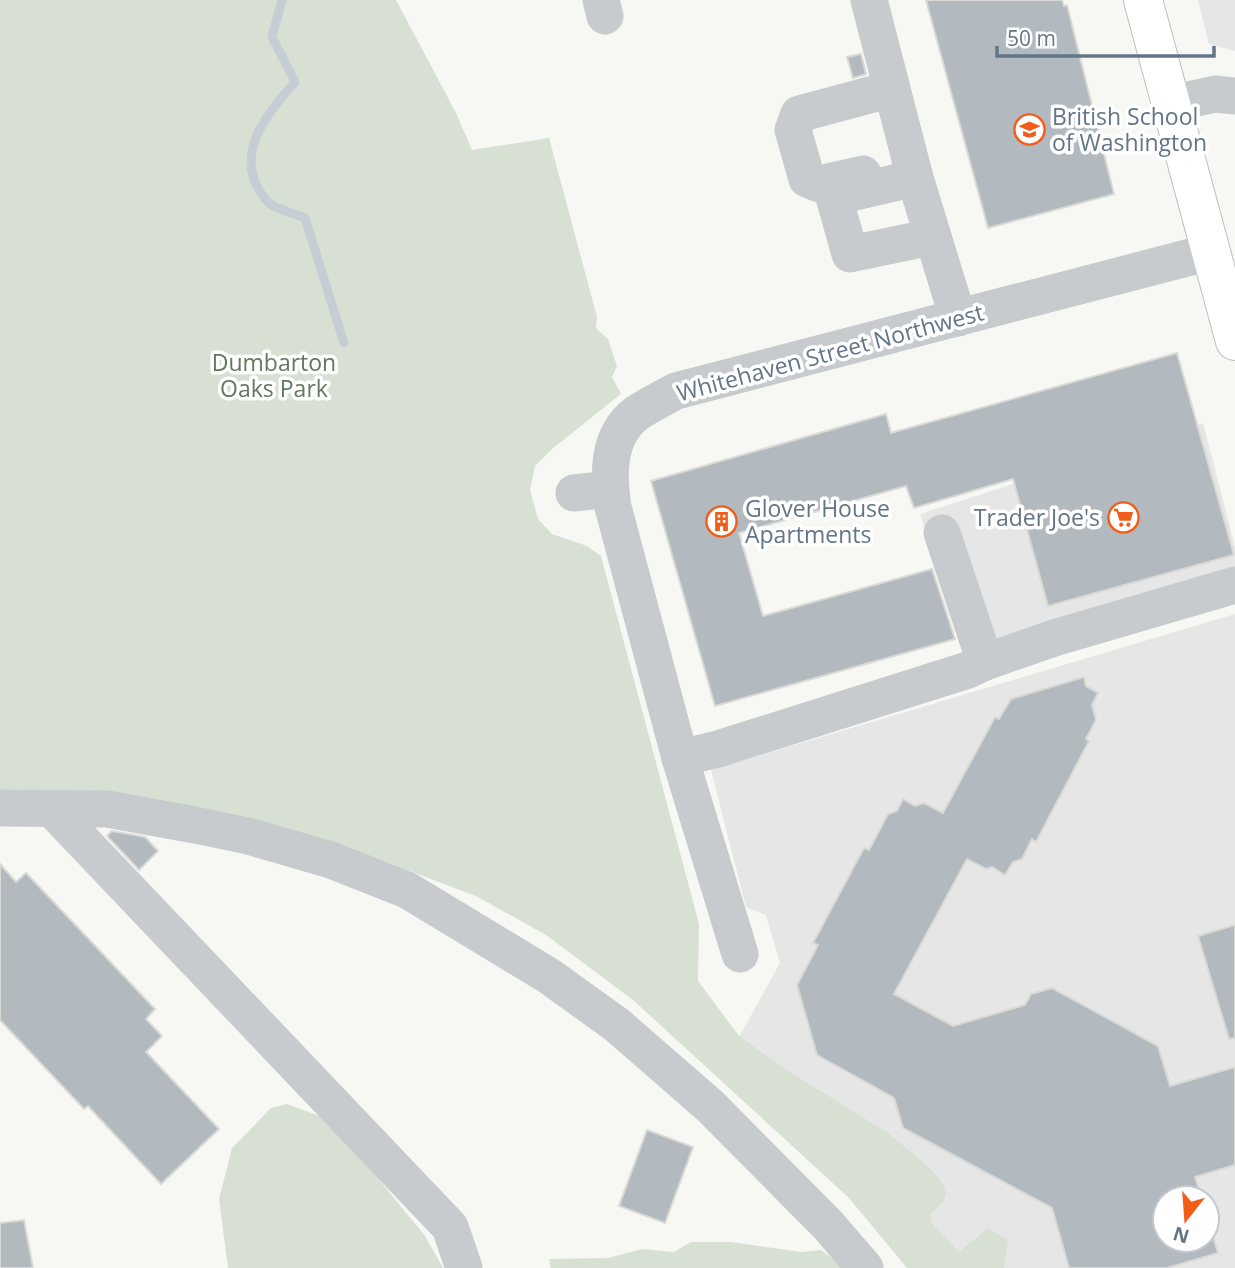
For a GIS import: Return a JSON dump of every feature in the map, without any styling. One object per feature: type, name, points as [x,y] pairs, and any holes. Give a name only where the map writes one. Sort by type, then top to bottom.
[{"type":"main road","points":[[1143,0],[1235,341]]},
{"type":"street","points":[[869,0],[913,170],[958,318]]},
{"type":"street","points":[[892,89],[799,114],[793,130],[807,179],[818,184],[913,170]]},
{"type":"street","points":[[1170,104],[1215,94],[1235,96]]},
{"type":"street","points":[[913,170],[834,197],[850,254],[932,237]]},
{"type":"street","name":"Whitehaven Street Northwest","points":[[740,954],[680,758],[610,489],[611,456],[620,433],[637,414],[676,391],[1210,252]]},
{"type":"street","points":[[574,493],[610,489]]},
{"type":"street","points":[[942,533],[977,666]]},
{"type":"street","points":[[680,758],[977,666],[1054,638],[1235,585]]},
{"type":"street","points":[[0,808],[107,809],[247,836],[331,860],[407,890],[549,976],[617,1025],[710,1106],[828,1225],[865,1268]]},
{"type":"street","points":[[52,809],[450,1227],[464,1268]]},
{"type":"shaded area","points":[[1198,0],[1235,0],[1235,51],[1209,44]]},
{"type":"shaded area","points":[[1203,423],[1235,547],[1235,570],[966,662],[920,514]]},
{"type":"shaded area","points":[[1235,614],[1235,1268],[964,1268],[733,1048],[780,963],[766,915],[746,907],[711,770]]},
{"type":"green space","name":"Dumbarton Oaks Park","points":[[0,0],[396,0],[456,113],[472,150],[549,138],[597,317],[596,328],[608,339],[617,366],[612,377],[621,394],[552,449],[535,466],[530,490],[538,519],[552,534],[587,546],[601,556],[699,924],[698,981],[739,1036],[785,1069],[888,1133],[930,1168],[944,1186],[946,1194],[943,1202],[931,1214],[930,1221],[959,1252],[988,1228],[1008,1240],[1004,1268],[907,1268],[849,1198],[633,1000],[546,935],[478,897],[355,850],[0,796]]},
{"type":"green space","points":[[287,1104],[322,1117],[363,1160],[425,1236],[443,1268],[228,1268],[219,1199],[232,1148],[271,1108]]},
{"type":"green space","points":[[691,1242],[731,1242],[801,1252],[821,1250],[847,1268],[551,1268],[549,1259],[608,1258],[642,1249],[674,1252]]},
{"type":"building","name":"British School of Washington","points":[[926,0],[1062,0],[1064,6],[1067,5],[1114,194],[988,228]]},
{"type":"building","points":[[861,54],[866,74],[853,78],[847,57]]},
{"type":"building","name":"Glover House Apartments","points":[[1177,353],[1234,555],[1048,606],[1013,479],[914,508],[906,486],[739,533],[763,616],[932,569],[955,639],[715,706],[651,481],[886,414],[891,433]]},
{"type":"building","points":[[1084,677],[1086,686],[1098,693],[1092,705],[1096,720],[1086,739],[1089,741],[1036,842],[1032,839],[1022,859],[1013,862],[1005,875],[992,867],[986,869],[967,859],[894,994],[953,1026],[1025,1005],[1031,994],[1052,988],[1158,1046],[1170,1086],[1235,1067],[1235,1165],[1195,1177],[1197,1184],[1151,1184],[1151,1254],[1215,1254],[1167,1268],[1069,1268],[1052,1208],[903,1128],[894,1098],[817,1055],[797,985],[818,945],[813,943],[864,848],[869,850],[888,814],[897,811],[903,799],[915,806],[924,803],[943,813],[995,717],[999,719],[1011,699]]},
{"type":"building","points":[[112,831],[145,837],[158,851],[139,870],[107,836]]},
{"type":"building","points":[[0,864],[16,882],[26,873],[155,1009],[146,1019],[162,1036],[146,1052],[219,1129],[161,1184],[88,1106],[84,1109],[0,1020]]},
{"type":"building","points":[[1235,925],[1235,1038],[1229,1039],[1198,936]]},
{"type":"building","points":[[647,1130],[693,1147],[665,1223],[619,1206]]},
{"type":"building","points":[[24,1220],[33,1268],[0,1268],[0,1223]]},
{"type":"waterway","points":[[282,0],[272,37],[295,82],[273,108],[256,137],[251,168],[256,184],[269,203],[305,218],[344,343]]},
{"type":"place","name":"British School of Washington","points":[[1029,129]]},
{"type":"place","name":"Trader Joe's","points":[[1123,517]]},
{"type":"place","name":"Glover House Apartments","points":[[722,521]]}]
